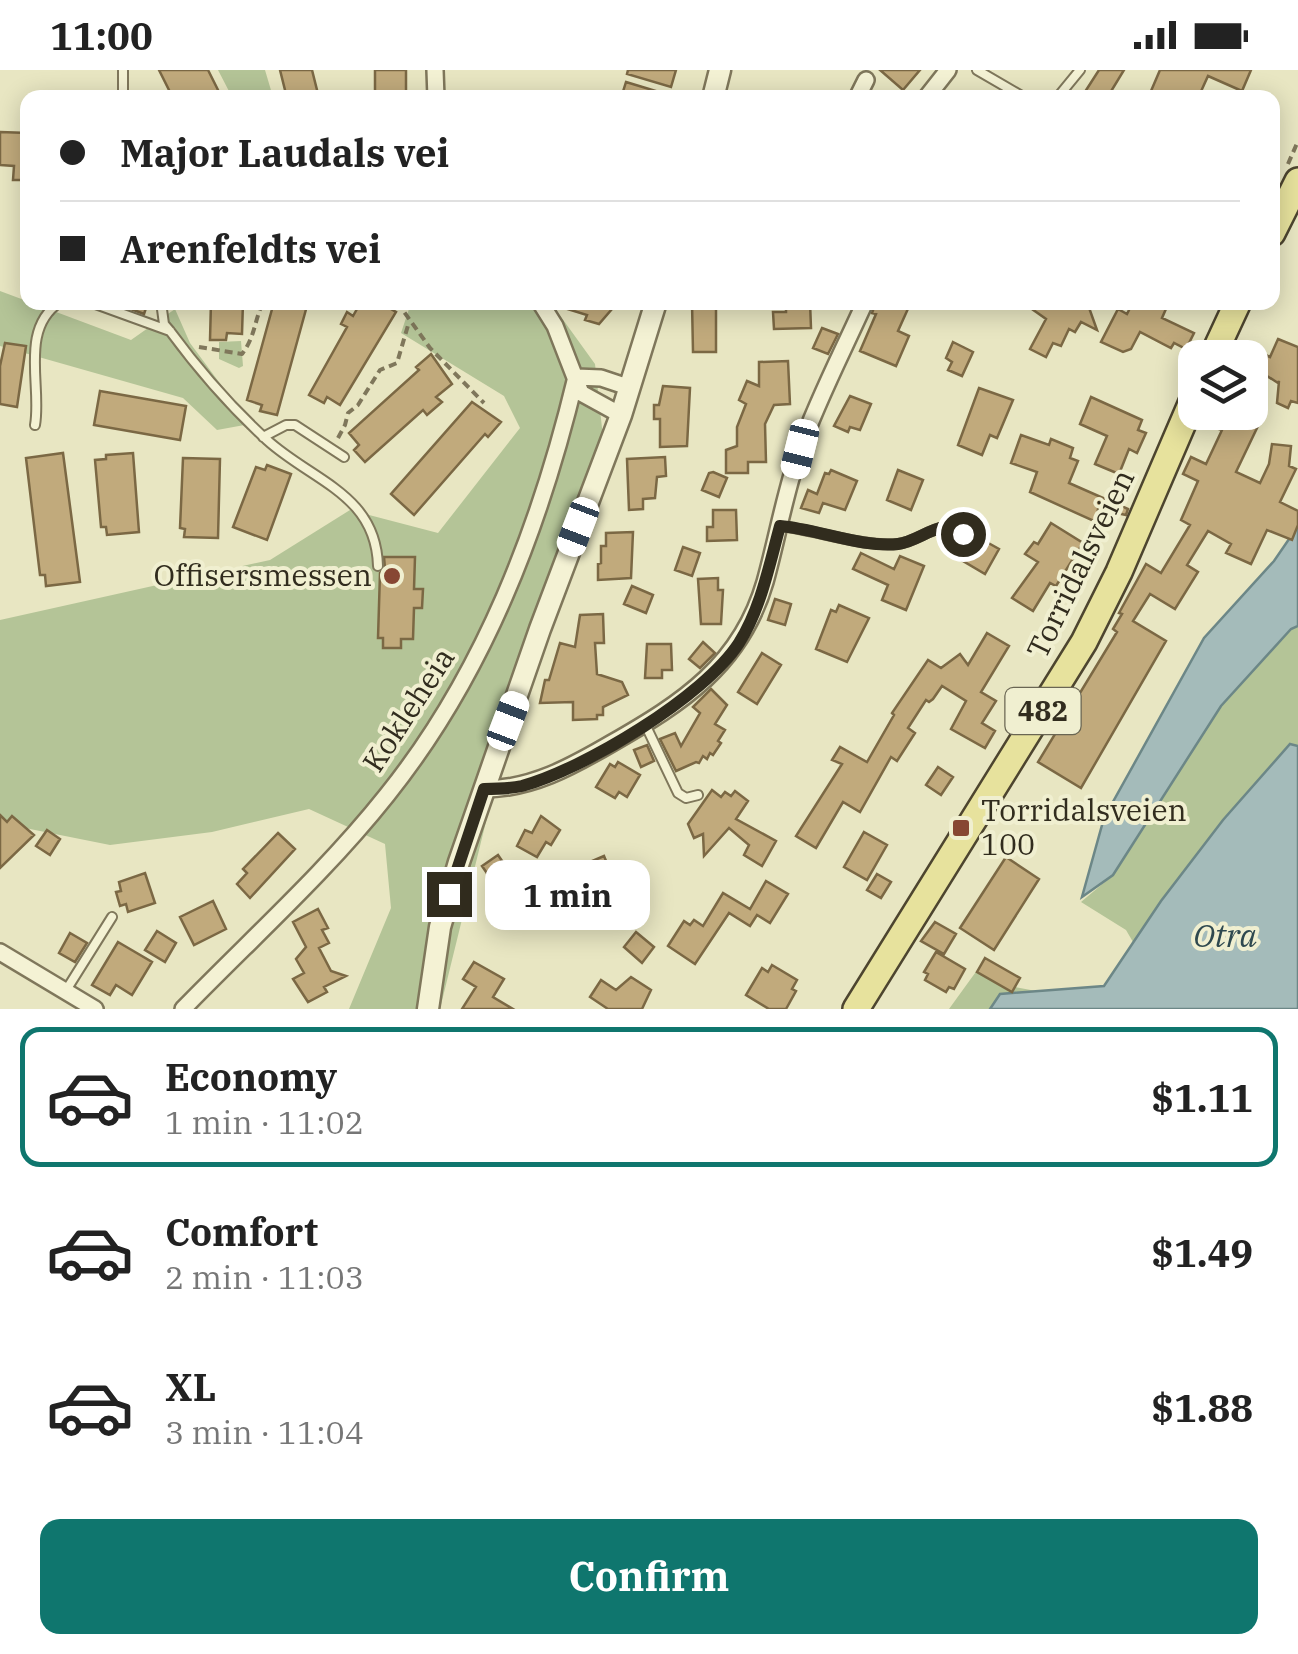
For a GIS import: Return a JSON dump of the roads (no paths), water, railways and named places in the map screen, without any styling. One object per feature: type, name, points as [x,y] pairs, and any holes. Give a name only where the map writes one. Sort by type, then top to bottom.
[{"type":"main road","points":[[1280,213],[1298,180]]},
{"type":"main road","points":[[1220,340],[1234,310]]},
{"type":"main road","name":"Torridalsveien","points":[[856,1009],[1084,642],[1120,572],[1180,430]]},
{"type":"street","points":[[932,90],[948,70]]},
{"type":"street","points":[[861,90],[866,80]]},
{"type":"street","points":[[545,310],[582,393],[621,414]]},
{"type":"street","points":[[428,1009],[440,926],[484,789],[631,388],[654,310]]},
{"type":"street","points":[[484,789],[525,785],[585,758],[645,724],[714,673],[737,646],[757,607],[800,449],[861,310]]},
{"type":"street","points":[[576,377],[601,378],[631,388]]},
{"type":"street","name":"Kokleheia","points":[[184,1009],[356,832],[433,730],[476,657],[525,548],[552,470],[576,377]]},
{"type":"street","points":[[0,952],[95,1009]]},
{"type":"lane","points":[[977,70],[1011,90]]},
{"type":"lane","points":[[1064,90],[1080,70]]},
{"type":"lane","points":[[35,425],[38,332],[51,310]]},
{"type":"lane","points":[[111,310],[170,332]]},
{"type":"lane","points":[[162,310],[164,324],[184,350],[263,437],[346,496],[362,514],[373,534],[378,566]]},
{"type":"lane","points":[[263,437],[286,425],[295,425],[344,458]]},
{"type":"lane","points":[[780,526],[888,544],[911,541],[946,525],[963,534]]},
{"type":"lane","points":[[645,724],[678,793],[686,798],[698,796]]},
{"type":"lane","points":[[65,992],[112,917]]},
{"type":"water","name":"Otra","points":[[1298,526],[1298,626],[1221,706],[1113,875],[1082,897],[1104,818],[1204,638],[1274,561]]},
{"type":"water","name":"Otra","points":[[1290,744],[1298,746],[1298,1009],[990,1009],[1000,994],[1104,986],[1161,901],[1223,820]]},
{"type":"place","name":"Offisersmessen","points":[[392,576]]},
{"type":"place","name":"Torridalsveien 100","points":[[961,828]]}]
